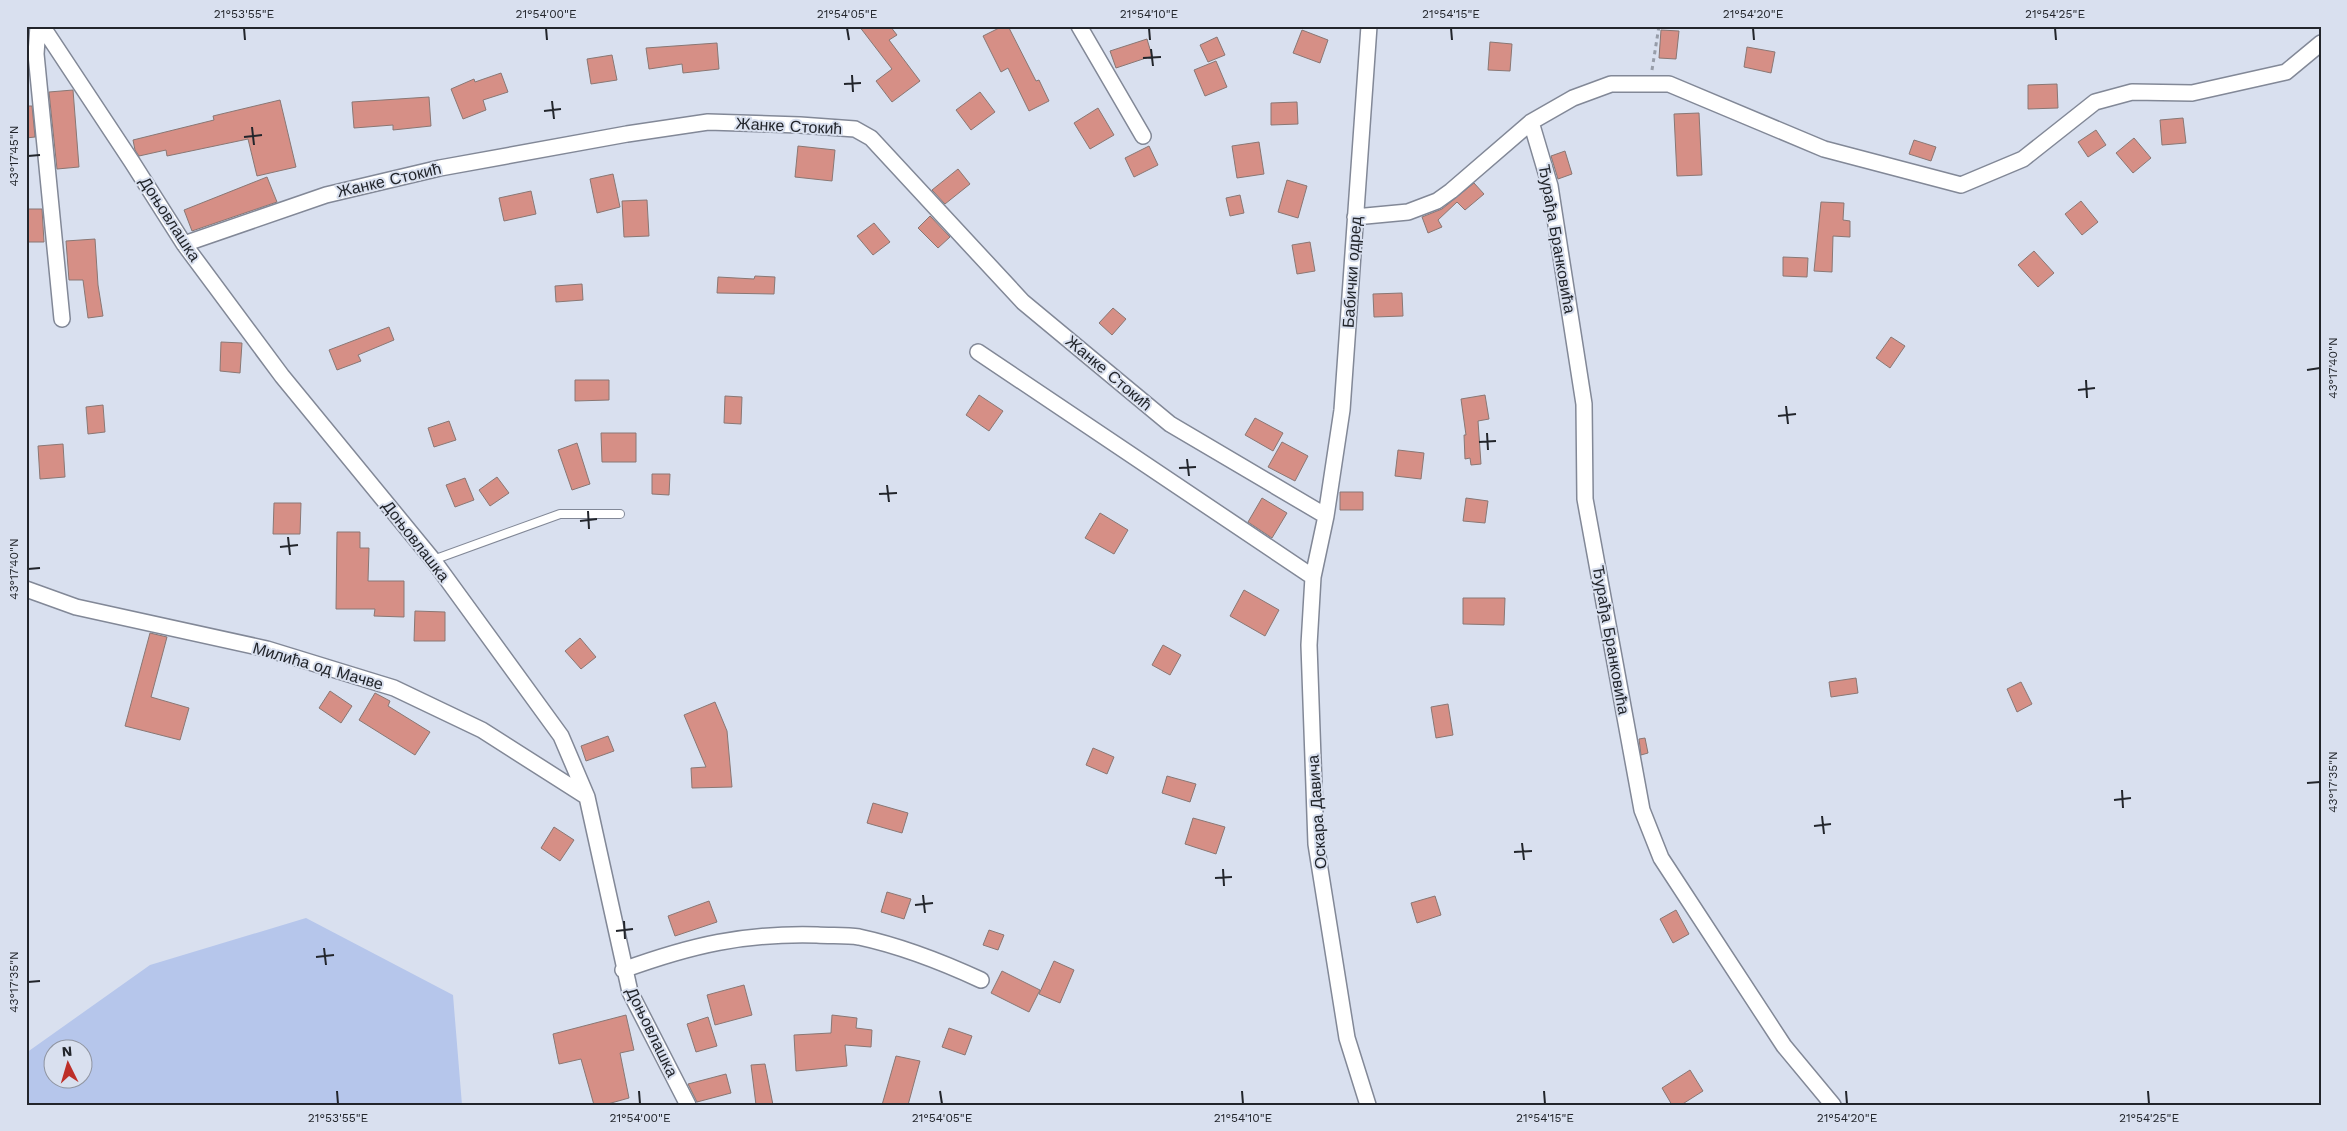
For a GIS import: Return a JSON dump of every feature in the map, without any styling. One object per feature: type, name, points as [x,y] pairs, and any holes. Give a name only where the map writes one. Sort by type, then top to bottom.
[{"type":"street","name":"Доњовлашка","points":[[40,26],[132,162],[184,244],[282,376],[433,560],[561,736],[587,797],[630,992],[688,1105]]},
{"type":"street","points":[[40,26],[36,54],[62,319]]},
{"type":"street","points":[[1079,26],[1143,136]]},
{"type":"street","name":"Бабички одред","points":[[1326,516],[1342,410],[1369,26]]},
{"type":"street","points":[[1355,217],[1408,212],[1437,201],[1531,122],[1592,90],[1611,84],[1669,84],[1824,149],[1961,185],[2024,160],[2095,102],[2132,92],[2192,94],[2286,72],[2321,44]]},
{"type":"street","name":"Жанке Стокић","points":[[184,244],[326,195],[440,168],[627,134],[708,122],[800,124],[855,129],[871,138],[925,199],[1023,302],[1163,418],[1326,516]]},
{"type":"street","name":"Ђурађа Бранковића","points":[[1531,122],[1550,186],[1584,404],[1585,499],[1642,810],[1661,858],[1784,1046],[1834,1105]]},
{"type":"street","points":[[978,352],[1313,578]]},
{"type":"street","name":"Оскара Давича","points":[[1326,516],[1313,578],[1309,645],[1316,844],[1347,1038],[1368,1105]]},
{"type":"street","name":"Милића од Мачве","points":[[26,589],[76,607],[267,649],[394,688],[482,730],[587,797]]},
{"type":"street","points":[[624,970],[672,952],[714,942],[782,934],[857,937],[939,960],[981,980]]},
{"type":"lane","points":[[433,560],[560,514],[620,514]]},
{"type":"path","points":[[1650,83],[1659,26]]},
{"type":"shaded area","points":[[306,918],[453,995],[462,1105],[26,1105],[26,1053],[42,1042],[42,1088],[92,1088],[92,1038],[47,1038],[150,965]]},
{"type":"building","points":[[859,26],[890,26],[897,35],[889,40],[920,81],[892,102],[876,81],[892,69]]},
{"type":"building","points":[[1003,26],[1008,26],[1036,81],[1039,80],[1049,101],[1029,111],[1008,68],[1001,72],[983,36]]},
{"type":"building","points":[[1302,30],[1328,40],[1320,63],[1293,53]]},
{"type":"building","points":[[1661,30],[1679,31],[1676,59],[1659,58]]},
{"type":"building","points":[[1217,37],[1225,55],[1208,62],[1200,45]]},
{"type":"building","points":[[1147,39],[1152,56],[1116,68],[1110,51]]},
{"type":"building","points":[[1490,42],[1512,44],[1510,71],[1488,70]]},
{"type":"building","points":[[717,43],[719,69],[683,73],[682,64],[649,69],[646,48]]},
{"type":"building","points":[[1747,47],[1775,52],[1771,73],[1744,67]]},
{"type":"building","points":[[612,55],[617,80],[591,84],[587,59]]},
{"type":"building","points":[[1216,61],[1227,87],[1205,96],[1194,70]]},
{"type":"building","points":[[501,73],[508,92],[483,100],[486,110],[463,119],[451,89],[474,79],[475,82]]},
{"type":"building","points":[[2057,84],[2058,108],[2028,109],[2028,85]]},
{"type":"building","points":[[73,90],[79,167],[57,169],[49,92]]},
{"type":"building","points":[[980,92],[995,112],[971,130],[956,110]]},
{"type":"building","points":[[429,97],[431,126],[393,130],[393,125],[354,128],[352,102]]},
{"type":"building","points":[[280,100],[296,167],[257,176],[248,139],[167,156],[166,150],[139,156],[135,150],[133,140],[214,120],[213,116]]},
{"type":"building","points":[[1297,102],[1298,124],[1271,125],[1271,103]]},
{"type":"building","points":[[26,106],[32,106],[35,137],[26,138]]},
{"type":"building","points":[[1098,108],[1114,135],[1090,149],[1074,123]]},
{"type":"building","points":[[1699,113],[1702,175],[1677,176],[1674,114]]},
{"type":"building","points":[[2183,118],[2186,143],[2162,145],[2160,120]]},
{"type":"building","points":[[2096,130],[2106,145],[2088,157],[2078,142]]},
{"type":"building","points":[[2134,138],[2151,158],[2133,173],[2116,153]]},
{"type":"building","points":[[1914,140],[1936,147],[1931,161],[1909,154]]},
{"type":"building","points":[[1259,142],[1264,174],[1237,178],[1232,146]]},
{"type":"building","points":[[798,146],[835,150],[832,181],[795,177]]},
{"type":"building","points":[[1149,146],[1158,165],[1134,177],[1125,158]]},
{"type":"building","points":[[1565,151],[1572,174],[1558,179],[1551,156]]},
{"type":"building","points":[[958,169],[970,184],[945,204],[932,190]]},
{"type":"building","points":[[613,174],[620,207],[597,213],[590,179]]},
{"type":"building","points":[[267,177],[277,202],[192,231],[184,210]]},
{"type":"building","points":[[1287,180],[1307,186],[1298,218],[1278,212]]},
{"type":"building","points":[[1474,183],[1484,194],[1465,210],[1457,202],[1438,220],[1442,227],[1428,233],[1422,217],[1442,209]]},
{"type":"building","points":[[531,191],[536,214],[504,221],[499,198]]},
{"type":"building","points":[[1240,195],[1244,213],[1230,216],[1226,198]]},
{"type":"building","points":[[647,200],[649,236],[624,237],[622,201]]},
{"type":"building","points":[[2081,201],[2098,222],[2082,235],[2065,214]]},
{"type":"building","points":[[1821,202],[1844,203],[1843,220],[1850,221],[1850,237],[1833,236],[1832,272],[1814,271]]},
{"type":"building","points":[[26,209],[42,209],[44,242],[26,242]]},
{"type":"building","points":[[930,216],[950,237],[938,248],[918,228]]},
{"type":"building","points":[[874,223],[890,242],[873,255],[857,236]]},
{"type":"building","points":[[95,239],[98,285],[103,316],[88,318],[83,280],[69,280],[66,241]]},
{"type":"building","points":[[1310,242],[1315,271],[1297,274],[1292,245]]},
{"type":"building","points":[[2034,251],[2054,273],[2038,287],[2018,265]]},
{"type":"building","points":[[1783,257],[1808,258],[1807,277],[1783,276]]},
{"type":"building","points":[[755,276],[775,277],[774,294],[717,293],[718,277],[754,279]]},
{"type":"building","points":[[582,284],[583,300],[556,302],[555,286]]},
{"type":"building","points":[[1402,293],[1403,316],[1374,317],[1373,294]]},
{"type":"building","points":[[1113,308],[1126,319],[1112,335],[1099,323]]},
{"type":"building","points":[[389,327],[394,340],[358,355],[361,361],[337,370],[329,350]]},
{"type":"building","points":[[1891,337],[1905,346],[1890,368],[1876,358]]},
{"type":"building","points":[[221,342],[242,343],[240,373],[220,371]]},
{"type":"building","points":[[575,380],[609,380],[609,400],[575,401]]},
{"type":"building","points":[[979,395],[1003,411],[989,431],[966,415]]},
{"type":"building","points":[[1485,395],[1489,419],[1478,421],[1481,464],[1471,465],[1470,458],[1465,459],[1464,435],[1466,435],[1461,399]]},
{"type":"building","points":[[725,396],[742,397],[741,424],[724,423]]},
{"type":"building","points":[[103,405],[105,432],[88,434],[86,407]]},
{"type":"building","points":[[1255,418],[1283,433],[1273,451],[1245,435]]},
{"type":"building","points":[[449,421],[456,440],[434,447],[428,428]]},
{"type":"building","points":[[601,433],[636,433],[636,462],[602,462]]},
{"type":"building","points":[[1282,442],[1308,456],[1295,481],[1268,467]]},
{"type":"building","points":[[577,443],[590,484],[572,490],[558,450]]},
{"type":"building","points":[[63,444],[65,477],[40,479],[38,446]]},
{"type":"building","points":[[1398,450],[1424,453],[1421,479],[1395,476]]},
{"type":"building","points":[[652,474],[670,474],[669,495],[652,494]]},
{"type":"building","points":[[497,477],[509,493],[490,506],[479,490]]},
{"type":"building","points":[[465,478],[474,500],[455,507],[446,485]]},
{"type":"building","points":[[1340,492],[1363,492],[1363,510],[1340,510]]},
{"type":"building","points":[[1262,498],[1287,513],[1272,538],[1248,522]]},
{"type":"building","points":[[1466,498],[1488,501],[1485,523],[1463,521]]},
{"type":"building","points":[[274,503],[301,503],[300,534],[273,534]]},
{"type":"building","points":[[1100,513],[1128,530],[1114,554],[1085,538]]},
{"type":"building","points":[[337,532],[360,532],[360,548],[369,548],[368,581],[404,581],[404,617],[374,616],[375,609],[336,609]]},
{"type":"building","points":[[1244,590],[1279,610],[1265,636],[1230,616]]},
{"type":"building","points":[[1463,598],[1505,598],[1504,625],[1463,624]]},
{"type":"building","points":[[415,611],[445,612],[445,641],[414,641]]},
{"type":"building","points":[[150,633],[167,637],[151,697],[189,708],[180,740],[125,726]]},
{"type":"building","points":[[580,638],[596,657],[581,669],[565,651]]},
{"type":"building","points":[[1163,645],[1181,655],[1170,675],[1152,665]]},
{"type":"building","points":[[1856,678],[1858,693],[1831,697],[1829,682]]},
{"type":"building","points":[[2021,682],[2032,704],[2017,712],[2007,689]]},
{"type":"building","points":[[330,691],[352,706],[341,723],[319,708]]},
{"type":"building","points":[[375,693],[390,701],[388,706],[430,732],[415,755],[359,720]]},
{"type":"building","points":[[715,702],[727,731],[732,787],[692,788],[691,768],[706,767],[684,715]]},
{"type":"building","points":[[1448,704],[1453,735],[1436,738],[1431,707]]},
{"type":"building","points":[[608,736],[614,751],[586,761],[581,746]]},
{"type":"building","points":[[1645,738],[1648,753],[1641,755],[1639,739]]},
{"type":"building","points":[[1093,748],[1114,757],[1107,774],[1086,765]]},
{"type":"building","points":[[1167,776],[1196,784],[1190,802],[1162,793]]},
{"type":"building","points":[[873,803],[908,813],[902,833],[867,823]]},
{"type":"building","points":[[1193,818],[1225,827],[1216,854],[1185,844]]},
{"type":"building","points":[[554,827],[574,840],[560,861],[541,848]]},
{"type":"building","points":[[887,892],[911,899],[904,919],[881,912]]},
{"type":"building","points":[[1435,896],[1441,915],[1417,923],[1411,903]]},
{"type":"building","points":[[709,901],[717,922],[675,936],[668,916]]},
{"type":"building","points":[[1676,910],[1689,934],[1673,943],[1660,919]]},
{"type":"building","points":[[989,930],[1004,935],[998,950],[983,945]]},
{"type":"building","points":[[1054,961],[1074,970],[1060,1003],[1039,994]]},
{"type":"building","points":[[1002,971],[1040,990],[1029,1012],[991,993]]},
{"type":"building","points":[[744,985],[752,1015],[715,1025],[707,995]]},
{"type":"building","points":[[626,1015],[634,1050],[620,1053],[629,1098],[604,1105],[594,1105],[581,1059],[559,1064],[553,1034]]},
{"type":"building","points":[[832,1015],[857,1018],[856,1028],[872,1030],[871,1047],[845,1045],[847,1066],[796,1071],[794,1035],[831,1033]]},
{"type":"building","points":[[708,1017],[717,1046],[696,1052],[687,1024]]},
{"type":"building","points":[[949,1028],[972,1036],[965,1055],[942,1047]]},
{"type":"building","points":[[896,1056],[920,1061],[908,1105],[882,1105]]},
{"type":"building","points":[[765,1064],[773,1105],[756,1105],[751,1065]]},
{"type":"building","points":[[1690,1070],[1703,1091],[1681,1105],[1672,1105],[1662,1088]]},
{"type":"building","points":[[726,1074],[731,1093],[697,1102],[688,1084]]}]
